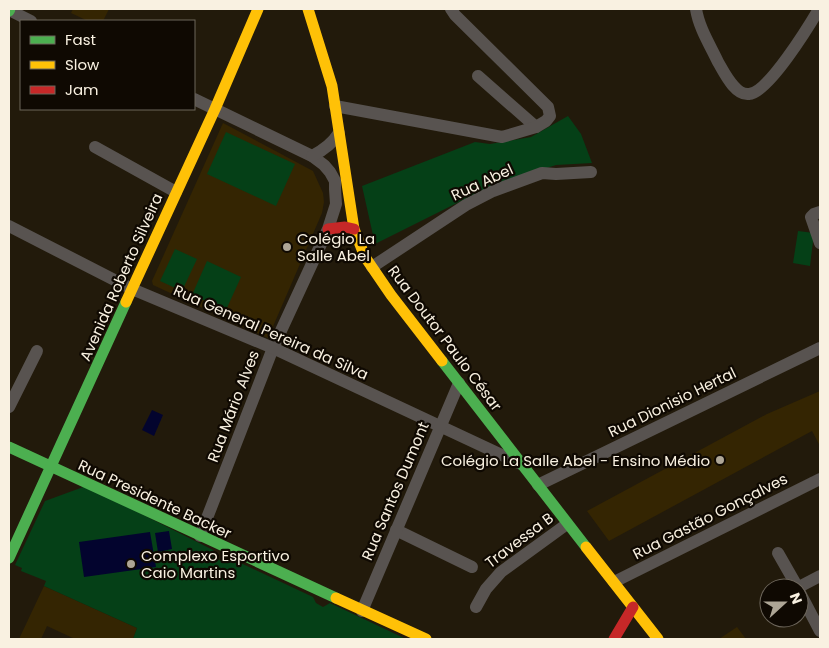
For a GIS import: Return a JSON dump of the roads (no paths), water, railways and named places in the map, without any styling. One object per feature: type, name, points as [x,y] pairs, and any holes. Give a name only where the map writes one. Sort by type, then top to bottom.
[{"type":"main road","name":"Avenida Roberto Silveira","points":[[9,558],[215,110],[258,9]]},
{"type":"main road","name":"Rua Doutor Paulo César","points":[[308,9],[332,86],[354,229],[362,252],[391,295],[658,639]]},
{"type":"main road","points":[[328,229],[345,227],[354,229]]},
{"type":"main road","name":"Rua Presidente Backer","points":[[9,447],[426,639]]},
{"type":"main road","points":[[614,639],[633,607]]},
{"type":"street","points":[[335,106],[502,137],[536,128],[546,122],[550,116],[548,107],[451,9]]},
{"type":"street","points":[[696,9],[703,33],[722,70],[732,84],[742,93],[749,94],[764,86],[804,34],[815,10]]},
{"type":"street","points":[[9,10],[29,20]]},
{"type":"street","points":[[478,76],[536,128]]},
{"type":"street","name":"Rua Mário Alves","points":[[195,100],[312,156],[330,172],[335,181],[336,204],[328,229],[273,348],[200,536]]},
{"type":"street","points":[[312,156],[327,148],[339,133]]},
{"type":"street","points":[[95,147],[176,192]]},
{"type":"street","name":"Rua Abel","points":[[372,267],[466,205],[493,191],[542,173],[591,172]]},
{"type":"street","points":[[820,212],[814,214],[811,218],[820,244]]},
{"type":"street","name":"Rua General Pereira da Silva","points":[[9,226],[132,288],[273,348],[522,465]]},
{"type":"street","name":"Rua Dionisio Hertal","points":[[538,485],[820,348]]},
{"type":"street","points":[[9,406],[37,350]]},
{"type":"street","name":"Rua Santos Dumont","points":[[362,611],[459,383]]},
{"type":"street","name":"Rua Gastão Gonçalves","points":[[614,582],[820,479]]},
{"type":"street","name":"Travessa B","points":[[476,607],[486,589],[501,572],[567,524]]},
{"type":"street","points":[[396,530],[472,567]]},
{"type":"street","points":[[778,553],[792,578]]},
{"type":"street","points":[[809,582],[820,576]]},
{"type":"street","points":[[809,610],[820,631]]},
{"type":"water","points":[[152,410],[163,415],[154,436],[142,430]]},
{"type":"water","points":[[169,531],[172,549],[158,552],[155,533]]},
{"type":"water","points":[[150,532],[156,567],[84,577],[79,542]]},
{"type":"place","name":"Colégio La Salle Abel","points":[[287,247]]},
{"type":"place","name":"Colégio La Salle Abel - Ensino Médio","points":[[720,460]]},
{"type":"place","name":"Complexo Esportivo Caio Martins","points":[[131,564]]}]
